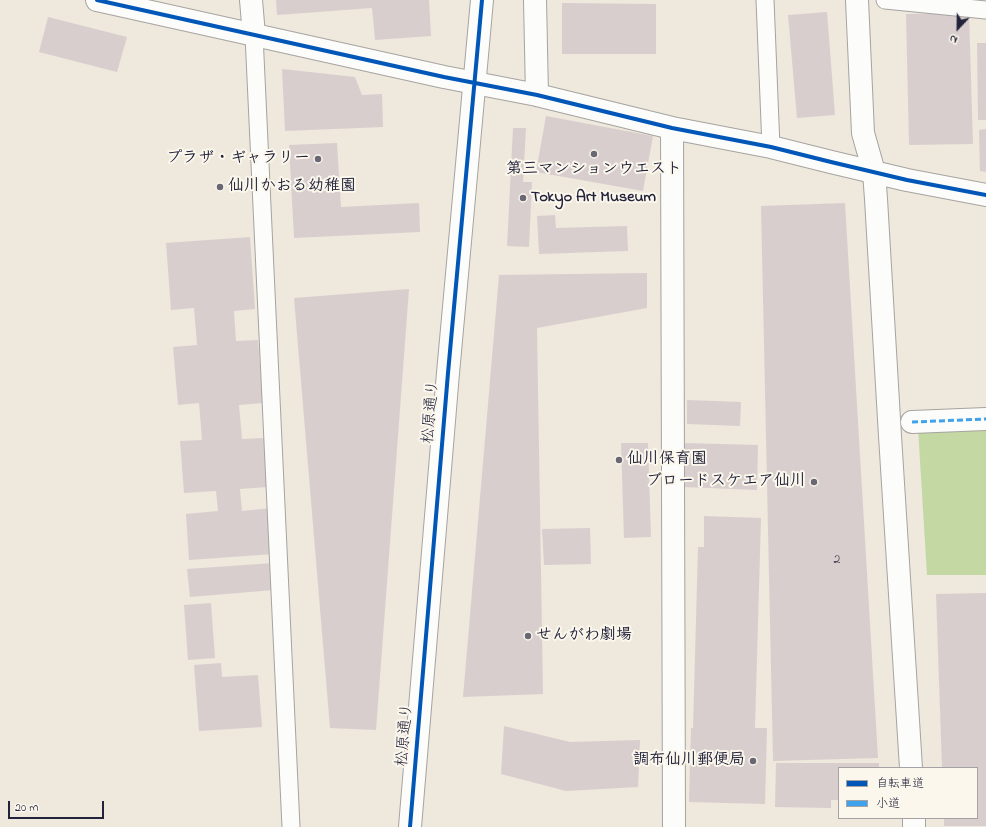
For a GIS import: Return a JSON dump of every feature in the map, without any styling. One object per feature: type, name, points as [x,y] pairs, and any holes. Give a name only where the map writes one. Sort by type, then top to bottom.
[{"type":"street","points":[[97,0],[158,7],[254,35],[436,75],[537,95],[672,128],[772,147],[907,180],[986,195]]},
{"type":"street","points":[[251,0],[254,35]]},
{"type":"street","name":"松原通り","points":[[410,827],[447,381],[482,0]]},
{"type":"street","points":[[535,0],[537,95]]},
{"type":"street","points":[[857,0],[864,133],[874,172],[876,198],[911,767]]},
{"type":"street","points":[[672,128],[674,827]]},
{"type":"street","points":[[912,422],[986,419]]},
{"type":"lane","points":[[765,0],[772,147]]},
{"type":"lane","points":[[886,0],[986,10]]},
{"type":"lane","points":[[254,35],[291,827]]},
{"type":"green space","points":[[986,426],[986,575],[927,575],[918,428]]},
{"type":"building","points":[[276,0],[429,0],[431,36],[375,40],[372,8],[277,15]]},
{"type":"building","points":[[562,3],[656,4],[656,54],[562,54]]},
{"type":"building","points":[[827,12],[835,115],[797,118],[788,15]]},
{"type":"building","points":[[969,13],[973,144],[909,145],[906,14]]},
{"type":"building","points":[[48,17],[127,37],[117,72],[39,52]]},
{"type":"building","points":[[977,43],[986,43],[986,120],[978,120]]},
{"type":"building","points":[[282,69],[355,77],[362,95],[382,94],[383,127],[285,131]]},
{"type":"building","name":"第三マンションウエスト","points":[[546,116],[653,136],[643,191],[536,172]]},
{"type":"building","points":[[513,128],[526,128],[523,182],[532,182],[529,247],[507,246]]},
{"type":"building","points":[[986,129],[986,172],[980,171],[979,130]]},
{"type":"building","points":[[337,143],[341,207],[419,203],[420,232],[294,238],[289,145]]},
{"type":"building","name":"ブロードスケエア仙川","points":[[845,203],[878,758],[773,761],[761,206]]},
{"type":"building","points":[[555,215],[556,228],[627,226],[628,251],[539,254],[537,216]]},
{"type":"building","points":[[250,237],[255,309],[234,311],[236,341],[258,340],[263,403],[239,405],[242,439],[265,438],[268,487],[240,489],[242,511],[271,508],[274,554],[189,560],[186,514],[218,511],[216,491],[184,493],[180,441],[202,440],[199,403],[178,405],[173,347],[197,345],[194,308],[171,310],[166,243]]},
{"type":"building","points":[[647,273],[647,308],[537,328],[543,694],[463,697],[499,275]]},
{"type":"building","points":[[409,289],[376,730],[330,728],[294,298]]},
{"type":"building","points":[[687,400],[741,402],[740,426],[687,424]]},
{"type":"building","points":[[621,443],[648,443],[651,537],[624,538]]},
{"type":"building","points":[[684,443],[758,445],[757,490],[683,487]]},
{"type":"building","points":[[704,516],[761,518],[755,728],[767,728],[765,804],[689,802],[691,728],[693,728],[698,547],[704,547]]},
{"type":"building","points":[[590,528],[591,564],[544,565],[542,529]]},
{"type":"building","points":[[273,563],[274,590],[190,597],[187,569]]},
{"type":"building","points":[[986,593],[986,826],[944,826],[944,819],[978,819],[978,767],[942,767],[936,594]]},
{"type":"building","points":[[211,603],[215,658],[188,660],[184,605]]},
{"type":"building","points":[[221,663],[222,677],[258,675],[262,727],[199,731],[194,665]]},
{"type":"building","points":[[504,726],[570,742],[640,740],[638,787],[566,791],[501,774]]},
{"type":"building","points":[[776,763],[879,763],[879,767],[838,767],[838,800],[831,800],[831,808],[775,807]]},
{"type":"marked path","points":[[912,422],[986,419]]},
{"type":"cycle path","points":[[97,0],[444,77],[537,95],[672,128],[771,147],[907,180],[986,195]]},
{"type":"cycle path","points":[[410,827],[448,373],[482,0]]},
{"type":"place","name":"第三マンションウエスト","points":[[594,154]]},
{"type":"place","name":"プラザ・ギャラリー","points":[[318,159]]},
{"type":"place","name":"仙川かおる幼稚園","points":[[220,187]]},
{"type":"place","name":"Tokyo Art Museum","points":[[523,198]]},
{"type":"place","name":"仙川保育園","points":[[619,460]]},
{"type":"place","name":"ブロードスケエア仙川","points":[[814,482]]},
{"type":"place","name":"せんがわ劇場","points":[[528,636]]},
{"type":"place","name":"調布仙川郵便局","points":[[753,761]]}]
